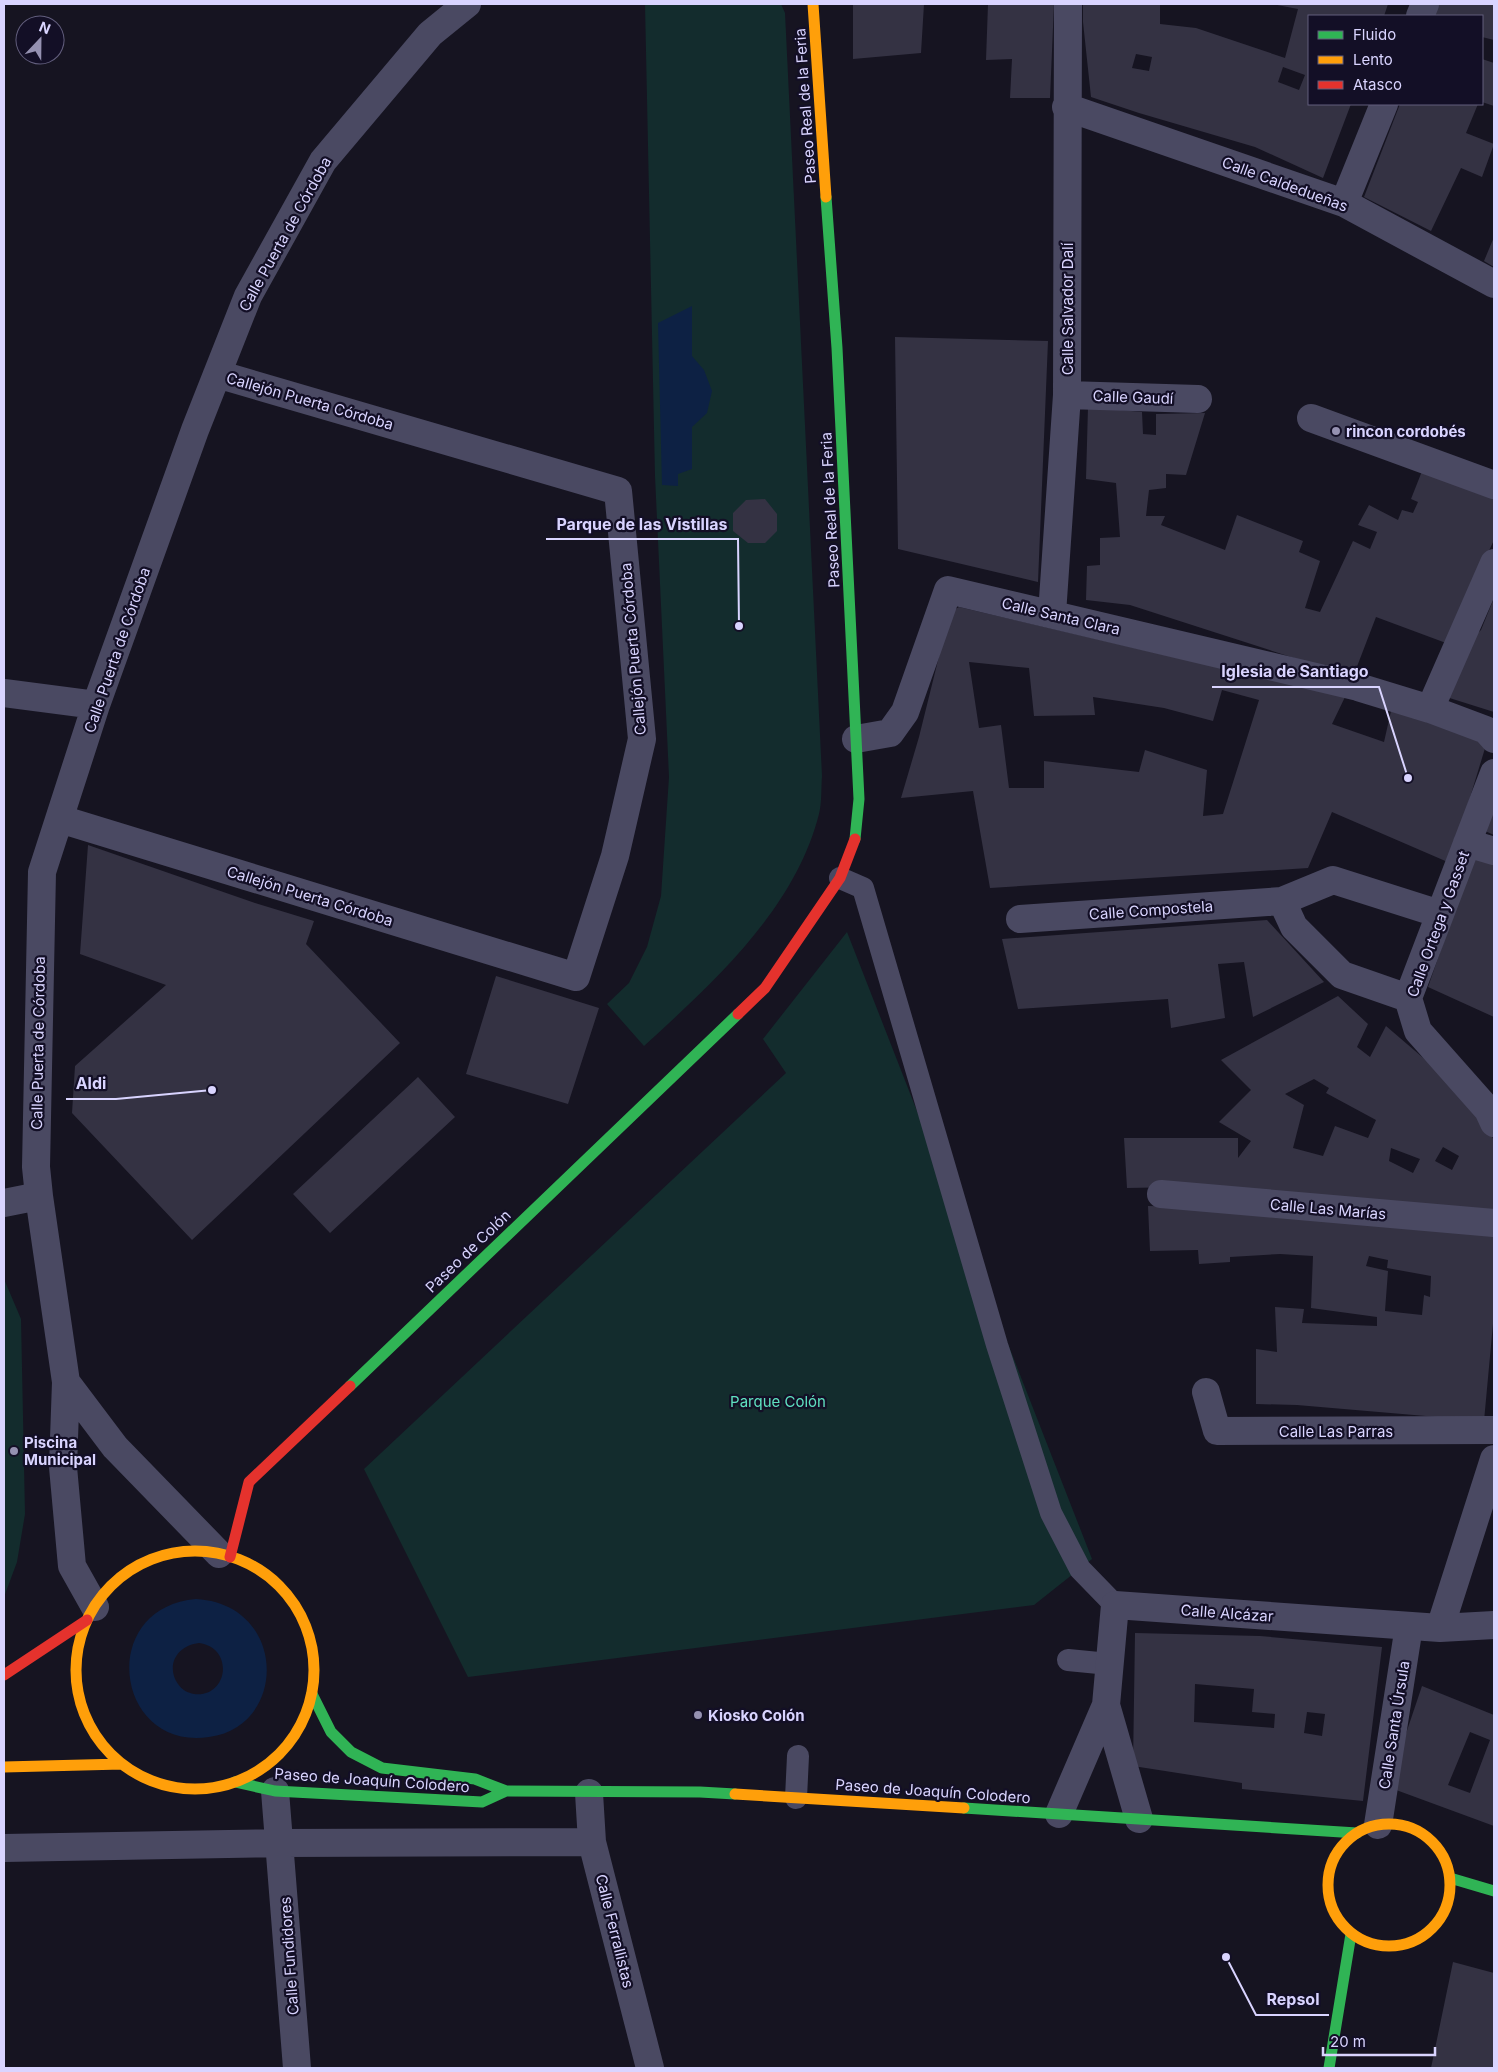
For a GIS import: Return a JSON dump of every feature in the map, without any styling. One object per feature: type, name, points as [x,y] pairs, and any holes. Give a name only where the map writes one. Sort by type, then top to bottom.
[{"type":"street","name":"Calle Puerta de Córdoba","points":[[91,1613],[72,1566],[63,1467],[66,1382],[38,1196],[36,1167],[42,872],[96,706],[192,439],[248,296],[322,161],[430,34],[467,4]]},
{"type":"street","name":"Paseo Real de la Feria","points":[[765,988],[840,878],[855,839],[859,799],[837,348],[813,4]]},
{"type":"street","name":"Calle Salvador Dalí","points":[[1052,614],[1068,394],[1066,107],[1068,4]]},
{"type":"street","points":[[1344,204],[1384,105]]},
{"type":"street","name":"Calle Caldedueñas","points":[[1066,107],[1344,204],[1494,284]]},
{"type":"street","name":"Callejón Puerta Córdoba","points":[[60,819],[576,977],[615,856],[642,739],[618,491],[217,374]]},
{"type":"street","name":"Calle Gaudí","points":[[1068,394],[1198,399]]},
{"type":"street","points":[[1311,418],[1494,485]]},
{"type":"street","points":[[1430,708],[1494,563]]},
{"type":"street","name":"Calle Santa Clara","points":[[856,739],[890,733],[905,712],[948,590],[1358,688],[1430,708],[1486,730],[1494,738]]},
{"type":"street","points":[[4,693],[96,706]]},
{"type":"street","points":[[1467,843],[1494,773]]},
{"type":"street","name":"Calle Ortega y Gasset","points":[[1494,851],[1467,843],[1408,998],[1418,1030],[1488,1110],[1494,1123]]},
{"type":"street","name":"Calle Compostela","points":[[1020,919],[1282,901],[1333,880],[1440,914]]},
{"type":"street","points":[[1282,901],[1294,928],[1342,975],[1408,998]]},
{"type":"street","name":"Paseo de Colón","points":[[224,1556],[249,1482],[765,988]]},
{"type":"street","name":"Calle Las Marías","points":[[1161,1194],[1494,1223]]},
{"type":"street","points":[[4,1203],[38,1196]]},
{"type":"street","name":"Calle Puerta de Córdoba","points":[[66,1382],[115,1447],[224,1556]]},
{"type":"street","name":"Calle Las Parras","points":[[1206,1392],[1217,1431],[1494,1430]]},
{"type":"street","points":[[1440,1628],[1494,1459]]},
{"type":"street","points":[[187,1552],[224,1556],[244,1562],[269,1577],[298,1609],[313,1650],[312,1694],[303,1721],[288,1744],[280,1754],[259,1771],[235,1782],[209,1788],[176,1787],[148,1779],[122,1764],[96,1734],[87,1719],[80,1698],[77,1664],[80,1641],[91,1613],[103,1595],[123,1576],[160,1557],[187,1552]]},
{"type":"street","points":[[1058,1814],[1106,1706],[1115,1605]]},
{"type":"street","name":"Calle Alcázar","points":[[1115,1605],[1440,1628],[1494,1625]]},
{"type":"street","points":[[4,1675],[91,1613]]},
{"type":"street","name":"Calle Santa Úrsula","points":[[1368,1829],[1409,1626]]},
{"type":"street","name":"Paseo de Joaquín Colodero","points":[[312,1694],[331,1732],[351,1752],[382,1768],[475,1779],[506,1791],[589,1793],[700,1792],[1139,1819],[1368,1829]]},
{"type":"street","points":[[1106,1706],[1139,1819]]},
{"type":"street","points":[[4,1767],[122,1764]]},
{"type":"street","name":"Paseo de Joaquín Colodero","points":[[235,1782],[275,1790],[482,1802],[506,1791]]},
{"type":"street","name":"Calle Fundidores","points":[[275,1790],[297,2068]]},
{"type":"street","name":"Calle Ferrallistas","points":[[589,1793],[592,1842],[650,2068]]},
{"type":"street","points":[[1398,1824],[1417,1830],[1433,1842],[1445,1859],[1450,1878],[1449,1898],[1442,1918],[1428,1933],[1410,1943],[1390,1947],[1369,1944],[1351,1934],[1338,1919],[1329,1901],[1327,1881],[1332,1862],[1342,1845],[1368,1829],[1398,1824]]},
{"type":"street","points":[[4,1848],[592,1842]]},
{"type":"street","points":[[1450,1878],[1494,1891]]},
{"type":"street","points":[[1329,2068],[1351,1934]]},
{"type":"lane","points":[[840,878],[863,888],[997,1345],[1051,1513],[1080,1569],[1115,1605]]},
{"type":"lane","points":[[1068,1660],[1109,1664]]},
{"type":"lane","points":[[796,1798],[798,1756]]},
{"type":"green space","points":[[645,4],[781,4],[785,13],[822,776],[819,814],[807,849],[791,881],[772,912],[724,970],[644,1046],[607,1004],[629,983],[647,947],[661,896],[669,777],[655,476]]},
{"type":"green space","name":"Parque Colón","points":[[847,932],[1092,1559],[1034,1605],[468,1677],[364,1469],[786,1073],[763,1039]]},
{"type":"green space","name":"Piscina Municipal","points":[[4,1279],[21,1319],[25,1514],[17,1562],[4,1597]]},
{"type":"water","points":[[692,306],[692,356],[704,370],[712,391],[707,413],[692,427],[692,469],[678,474],[678,486],[662,485],[658,323]]},
{"type":"water","points":[[196,1599],[226,1606],[248,1621],[261,1642],[267,1666],[264,1690],[254,1711],[235,1728],[209,1737],[177,1735],[153,1723],[137,1702],[130,1677],[131,1650],[143,1626],[164,1608]],"holes":[[[199,1643],[211,1647],[218,1654],[222,1662],[223,1672],[220,1681],[214,1688],[205,1693],[194,1694],[185,1691],[174,1677],[173,1663],[176,1657],[185,1648],[192,1645]]]},
{"type":"building","points":[[853,4],[924,4],[921,53],[853,59]]},
{"type":"building","points":[[988,4],[1054,4],[1050,98],[1010,98],[1012,59],[986,60]]},
{"type":"building","points":[[1083,4],[1160,4],[1160,24],[1196,28],[1285,58],[1298,9],[1272,4],[1388,4],[1384,15],[1308,15],[1308,105],[1351,105],[1323,178],[1255,147],[1091,97],[1083,22]],"holes":[[[1136,54],[1152,57],[1149,71],[1132,68]],[[1283,67],[1305,75],[1299,90],[1278,82]]]},
{"type":"building","points":[[1436,4],[1494,4],[1494,40],[1483,37],[1483,15],[1431,15]]},
{"type":"building","points":[[1483,59],[1494,63],[1494,106],[1483,102]]},
{"type":"building","points":[[1400,105],[1478,105],[1466,133],[1494,144],[1482,177],[1461,168],[1431,231],[1364,197]]},
{"type":"building","points":[[1494,237],[1494,267],[1484,261]]},
{"type":"building","points":[[895,337],[1048,341],[1038,582],[898,549]]},
{"type":"building","points":[[1088,407],[1142,412],[1143,434],[1156,435],[1156,414],[1205,413],[1186,475],[1166,474],[1166,488],[1149,490],[1146,516],[1165,516],[1161,525],[1225,550],[1237,515],[1303,541],[1299,552],[1320,561],[1305,608],[1320,612],[1353,541],[1370,549],[1377,532],[1358,525],[1369,505],[1398,520],[1402,510],[1413,513],[1418,502],[1411,499],[1426,461],[1494,493],[1494,540],[1446,643],[1376,617],[1353,677],[1130,605],[1086,600],[1087,566],[1100,565],[1100,538],[1120,537],[1116,483],[1086,479]]},
{"type":"building","points":[[765,499],[777,514],[777,531],[765,543],[748,543],[733,531],[733,513],[746,500]]},
{"type":"building","points":[[1494,598],[1494,712],[1440,695],[1460,650],[1481,630]]},
{"type":"building","points":[[959,607],[1345,697],[1332,724],[1384,742],[1391,711],[1451,728],[1486,745],[1450,863],[1332,812],[1308,868],[990,888],[973,791],[901,798],[919,737],[950,612]],"holes":[[[969,662],[1029,668],[1034,716],[1095,715],[1093,697],[1164,708],[1213,721],[1222,690],[1259,700],[1223,814],[1203,816],[1207,770],[1145,750],[1139,772],[1044,761],[1044,788],[1009,788],[1001,725],[979,728]]]},
{"type":"building","points":[[1494,809],[1494,835],[1485,831]]},
{"type":"building","points":[[88,845],[255,903],[314,921],[306,944],[400,1043],[192,1240],[72,1113],[75,1066],[166,985],[80,954]]},
{"type":"building","points":[[1475,852],[1494,858],[1494,1017],[1428,987]]},
{"type":"building","points":[[1267,920],[1324,982],[1253,1017],[1244,962],[1218,964],[1225,1018],[1171,1028],[1168,999],[1018,1009],[1002,939]]},
{"type":"building","points":[[496,976],[599,1008],[568,1104],[466,1074]]},
{"type":"building","points":[[1338,996],[1368,1024],[1357,1047],[1370,1057],[1386,1026],[1435,1068],[1487,1125],[1494,1141],[1494,1214],[1179,1187],[1127,1188],[1124,1138],[1238,1138],[1238,1158],[1251,1141],[1219,1122],[1251,1090],[1221,1060]],"holes":[[[1314,1079],[1329,1088],[1326,1093],[1376,1120],[1368,1138],[1335,1126],[1323,1156],[1293,1148],[1304,1105],[1285,1094]],[[1443,1147],[1459,1156],[1452,1170],[1435,1161]],[[1391,1148],[1420,1159],[1413,1173],[1389,1161]]]},
{"type":"building","points":[[418,1077],[455,1117],[330,1233],[293,1194]]},
{"type":"building","points":[[1148,1206],[1194,1207],[1494,1232],[1494,1313],[1484,1421],[1297,1405],[1256,1404],[1256,1349],[1277,1352],[1275,1307],[1304,1309],[1302,1323],[1377,1326],[1377,1317],[1311,1308],[1313,1256],[1280,1254],[1230,1257],[1230,1262],[1199,1264],[1198,1250],[1150,1251]],"holes":[[[1369,1256],[1388,1260],[1387,1268],[1431,1276],[1430,1297],[1424,1295],[1422,1315],[1385,1311],[1388,1271],[1366,1266]]]},
{"type":"building","points":[[1135,1633],[1260,1636],[1382,1647],[1363,1801],[1242,1789],[1242,1783],[1133,1766]],"holes":[[[1195,1684],[1254,1689],[1252,1712],[1275,1714],[1274,1728],[1194,1722]],[[1307,1712],[1325,1714],[1322,1736],[1304,1733]]]},
{"type":"building","points":[[1422,1686],[1494,1715],[1494,1826],[1388,1787]],"holes":[[[1470,1732],[1490,1740],[1470,1793],[1448,1785]]]},
{"type":"building","points":[[1453,1962],[1494,1973],[1494,2068],[1431,2068]]},
{"type":"traffic: fast","points":[[826,197],[837,348],[859,799],[855,839]]},
{"type":"traffic: fast","points":[[350,1386],[738,1014]]},
{"type":"traffic: fast","points":[[312,1694],[331,1732],[351,1752],[382,1768],[475,1779],[506,1791],[700,1792],[735,1794]]},
{"type":"traffic: fast","points":[[235,1782],[275,1791],[482,1802],[506,1791]]},
{"type":"traffic: fast","points":[[964,1808],[1357,1833]]},
{"type":"traffic: fast","points":[[1450,1878],[1494,1891]]},
{"type":"traffic: fast","points":[[1329,2068],[1351,1934]]},
{"type":"traffic: slow","points":[[813,4],[826,197]]},
{"type":"traffic: slow","points":[[195,1551],[229,1556],[240,1560],[261,1571],[279,1586],[294,1604],[305,1625],[309,1636],[314,1670],[309,1704],[305,1715],[294,1736],[279,1754],[261,1769],[240,1780],[229,1784],[195,1789],[161,1784],[150,1780],[129,1769],[111,1754],[96,1736],[85,1715],[81,1704],[76,1670],[81,1636],[85,1625],[96,1604],[111,1586],[129,1571],[150,1560],[161,1556],[195,1551]]},
{"type":"traffic: slow","points":[[4,1767],[122,1764]]},
{"type":"traffic: slow","points":[[735,1794],[964,1808]]},
{"type":"traffic: slow","points":[[1389,1824],[1401,1825],[1412,1829],[1423,1834],[1432,1842],[1440,1851],[1445,1862],[1449,1873],[1450,1885],[1449,1897],[1445,1908],[1440,1919],[1432,1928],[1423,1936],[1412,1941],[1401,1945],[1389,1946],[1377,1945],[1366,1941],[1355,1936],[1346,1928],[1338,1919],[1333,1908],[1329,1897],[1328,1885],[1329,1873],[1333,1862],[1338,1851],[1346,1842],[1355,1834],[1366,1829],[1377,1825],[1389,1824]]},
{"type":"traffic: jam","points":[[738,1014],[765,988],[840,878],[855,839]]},
{"type":"traffic: jam","points":[[230,1557],[249,1482],[350,1386]]},
{"type":"traffic: jam","points":[[4,1675],[87,1620]]},
{"type":"place","name":"rincon cordobés","points":[[1336,431]]},
{"type":"place","name":"Parque de las Vistillas","points":[[739,626]]},
{"type":"place","name":"Iglesia de Santiago","points":[[1408,778]]},
{"type":"place","name":"Aldi","points":[[212,1090]]},
{"type":"place","name":"Piscina Municipal","points":[[14,1451]]},
{"type":"place","name":"Kiosko Colón","points":[[698,1715]]},
{"type":"place","name":"Repsol","points":[[1226,1957]]}]
